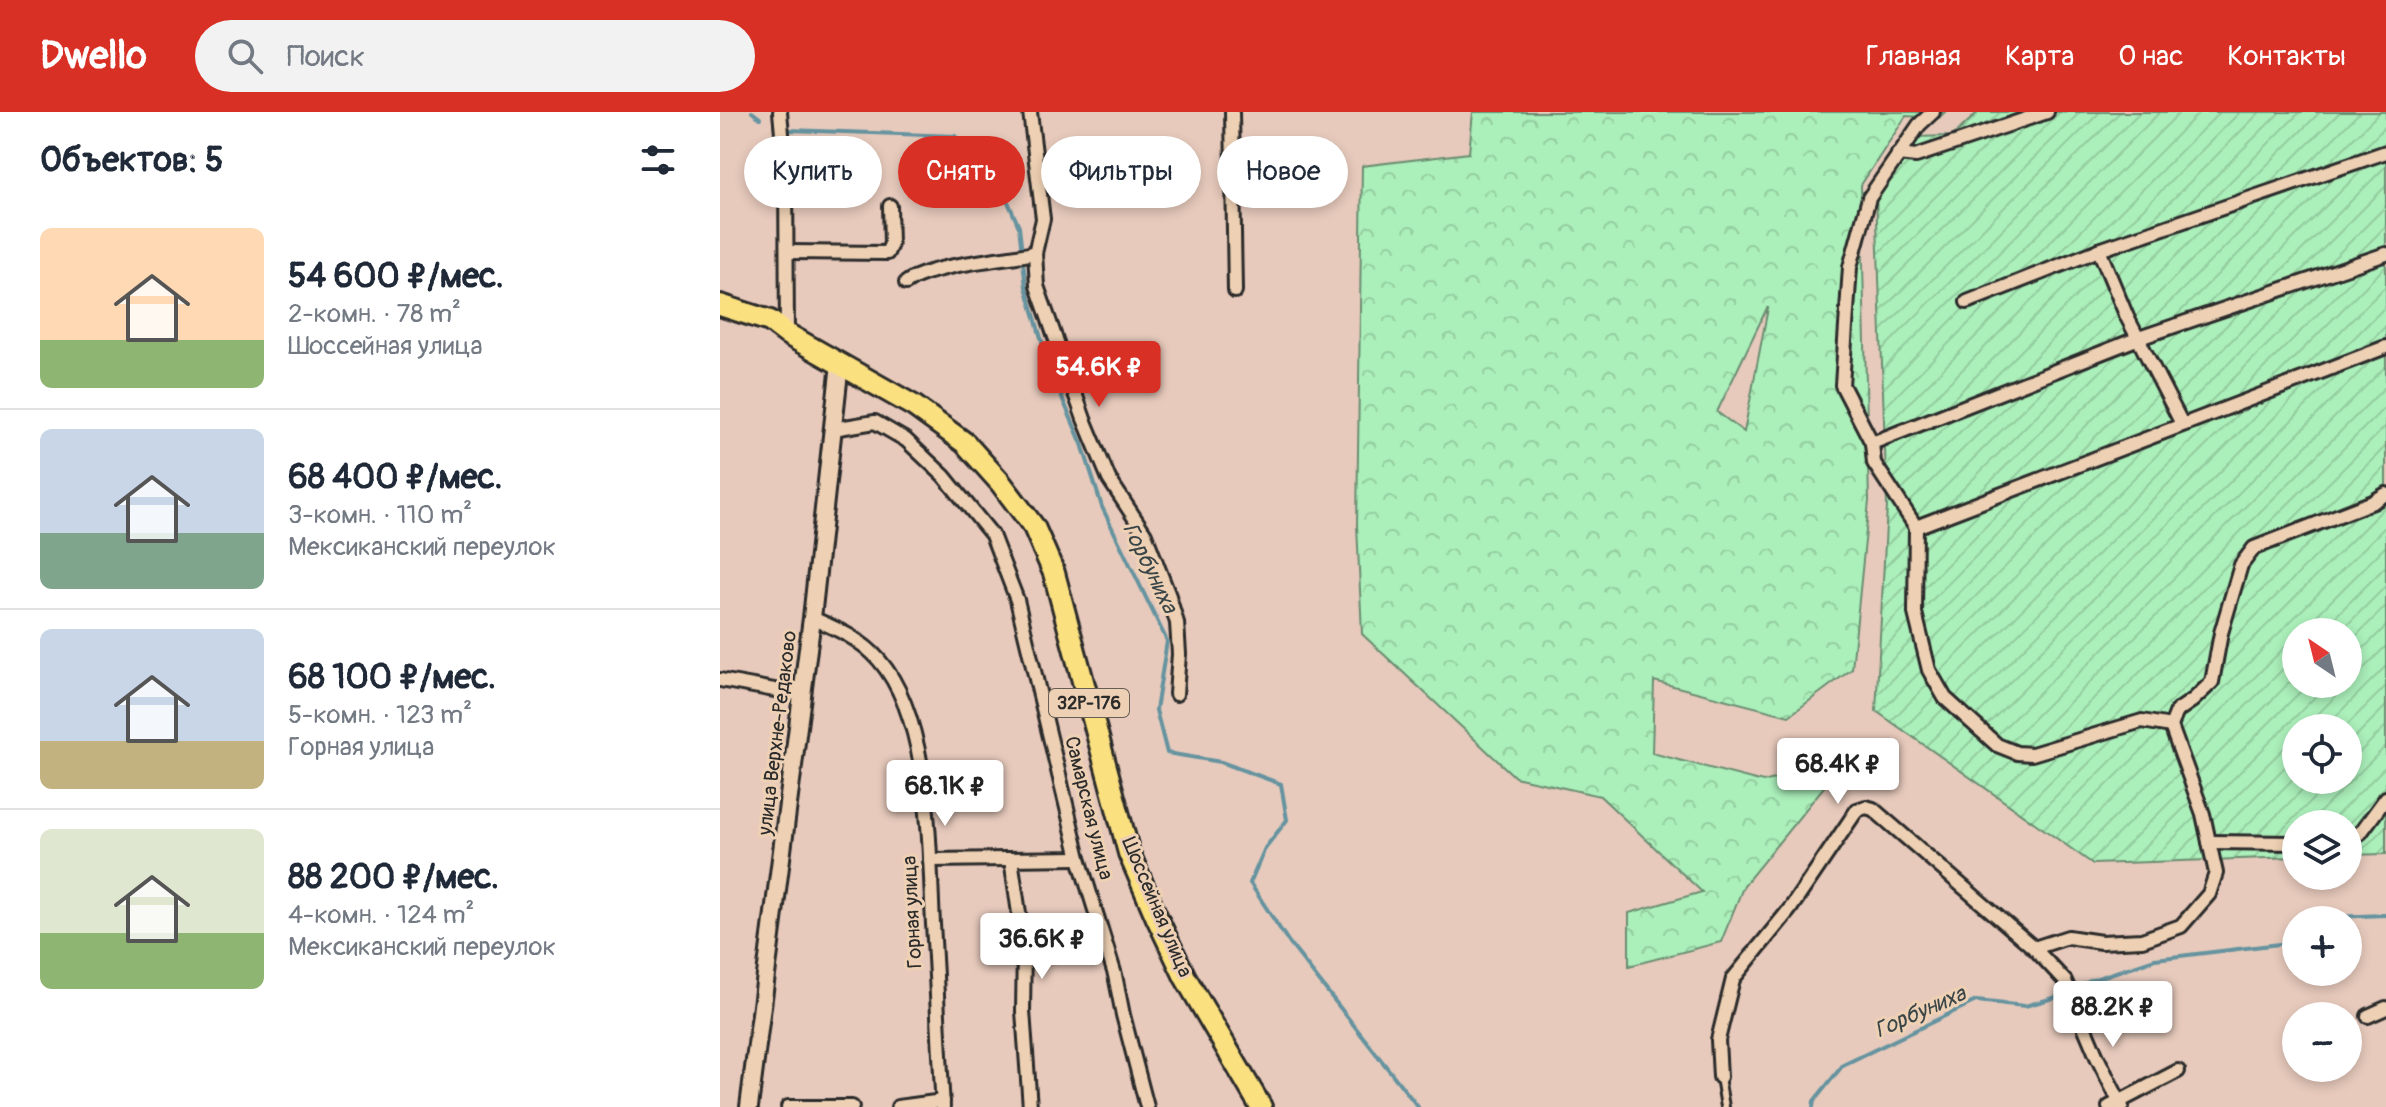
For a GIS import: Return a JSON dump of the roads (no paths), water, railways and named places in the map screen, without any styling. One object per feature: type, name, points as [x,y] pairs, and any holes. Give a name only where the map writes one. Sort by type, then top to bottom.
[{"type":"main road","points":[[720,289],[770,321]]},
{"type":"main road","points":[[720,305],[770,321]]},
{"type":"main road","name":"32Р-176","points":[[770,321],[787,334],[840,363]]},
{"type":"main road","name":"Шоссейная улица","points":[[840,363],[914,406],[965,443],[1034,527],[1054,573],[1129,853],[1185,977],[1261,1107]]},
{"type":"street","points":[[780,112],[786,177],[787,334]]},
{"type":"street","points":[[1030,112],[1043,219],[1035,253],[1037,286],[1084,419],[1109,479],[1145,534],[1169,596],[1177,623],[1179,654],[1176,694]]},
{"type":"street","points":[[1232,112],[1235,291]]},
{"type":"street","points":[[1933,112],[1919,125],[1869,198],[1850,267],[1842,385],[1872,443],[1874,463],[1916,527],[1915,613],[1929,670],[1945,698],[1997,745],[2017,753],[2032,754],[2142,721],[2171,726]]},
{"type":"street","points":[[1898,154],[1916,156],[2047,112]]},
{"type":"street","points":[[1967,302],[2099,250],[2386,152]]},
{"type":"street","points":[[787,252],[887,253],[891,244],[890,206]]},
{"type":"street","points":[[2099,250],[2127,317],[2182,424]]},
{"type":"street","points":[[906,283],[915,276],[938,270],[1035,253]]},
{"type":"street","points":[[1872,443],[2139,338],[2386,254]]},
{"type":"street","points":[[1916,527],[2386,347]]},
{"type":"street","name":"улица Верхне-Редаково","points":[[749,1107],[812,618],[840,363]]},
{"type":"street","name":"Самарская улица","points":[[833,429],[875,422],[906,440],[944,476],[992,535],[1017,600],[1079,858],[1115,975],[1147,1107]]},
{"type":"street","points":[[2034,948],[2068,937],[2101,942],[2142,940],[2181,926],[2209,894],[2216,873],[2203,814],[2171,726],[2177,711],[2212,682],[2221,633],[2241,565],[2254,548],[2373,502],[2386,494]]},
{"type":"street","name":"Горная улица","points":[[812,618],[850,635],[879,660],[896,686],[911,727],[922,770],[930,860],[943,1104]]},
{"type":"street","points":[[720,680],[802,695]]},
{"type":"street","points":[[2362,831],[2386,798]]},
{"type":"street","points":[[1720,1077],[1718,1040],[1733,979],[1790,909],[1857,810],[1866,807],[1873,809],[2034,948],[2065,981],[2117,1105],[2178,1071]]},
{"type":"street","points":[[2209,842],[2282,843]]},
{"type":"street","points":[[930,860],[1079,858]]},
{"type":"street","points":[[1011,859],[1024,947],[1023,1011],[1030,1107]]},
{"type":"street","points":[[2368,1016],[2386,1008]]},
{"type":"street","points":[[898,1107],[943,1104]]},
{"type":"street","points":[[788,1107],[852,1107]]},
{"type":"lane","points":[[1720,1077],[1725,1107]]},
{"type":"waterway","name":"Горбуниха","points":[[752,112],[760,118]]},
{"type":"waterway","name":"Горбуниха","points":[[789,130],[955,136],[995,172],[1019,227],[1026,287],[1051,372],[1082,444],[1102,507],[1167,641],[1156,710],[1167,753],[1221,762],[1281,784],[1287,820],[1265,848],[1250,883],[1290,944],[1418,1107]]},
{"type":"waterway","name":"Горбуниха","points":[[2362,916],[2386,915]]},
{"type":"waterway","name":"Горбуниха","points":[[1813,1107],[1814,1101],[1843,1065],[1976,1001],[2025,1006],[2057,997],[2092,980],[2155,959],[2282,944]]}]
